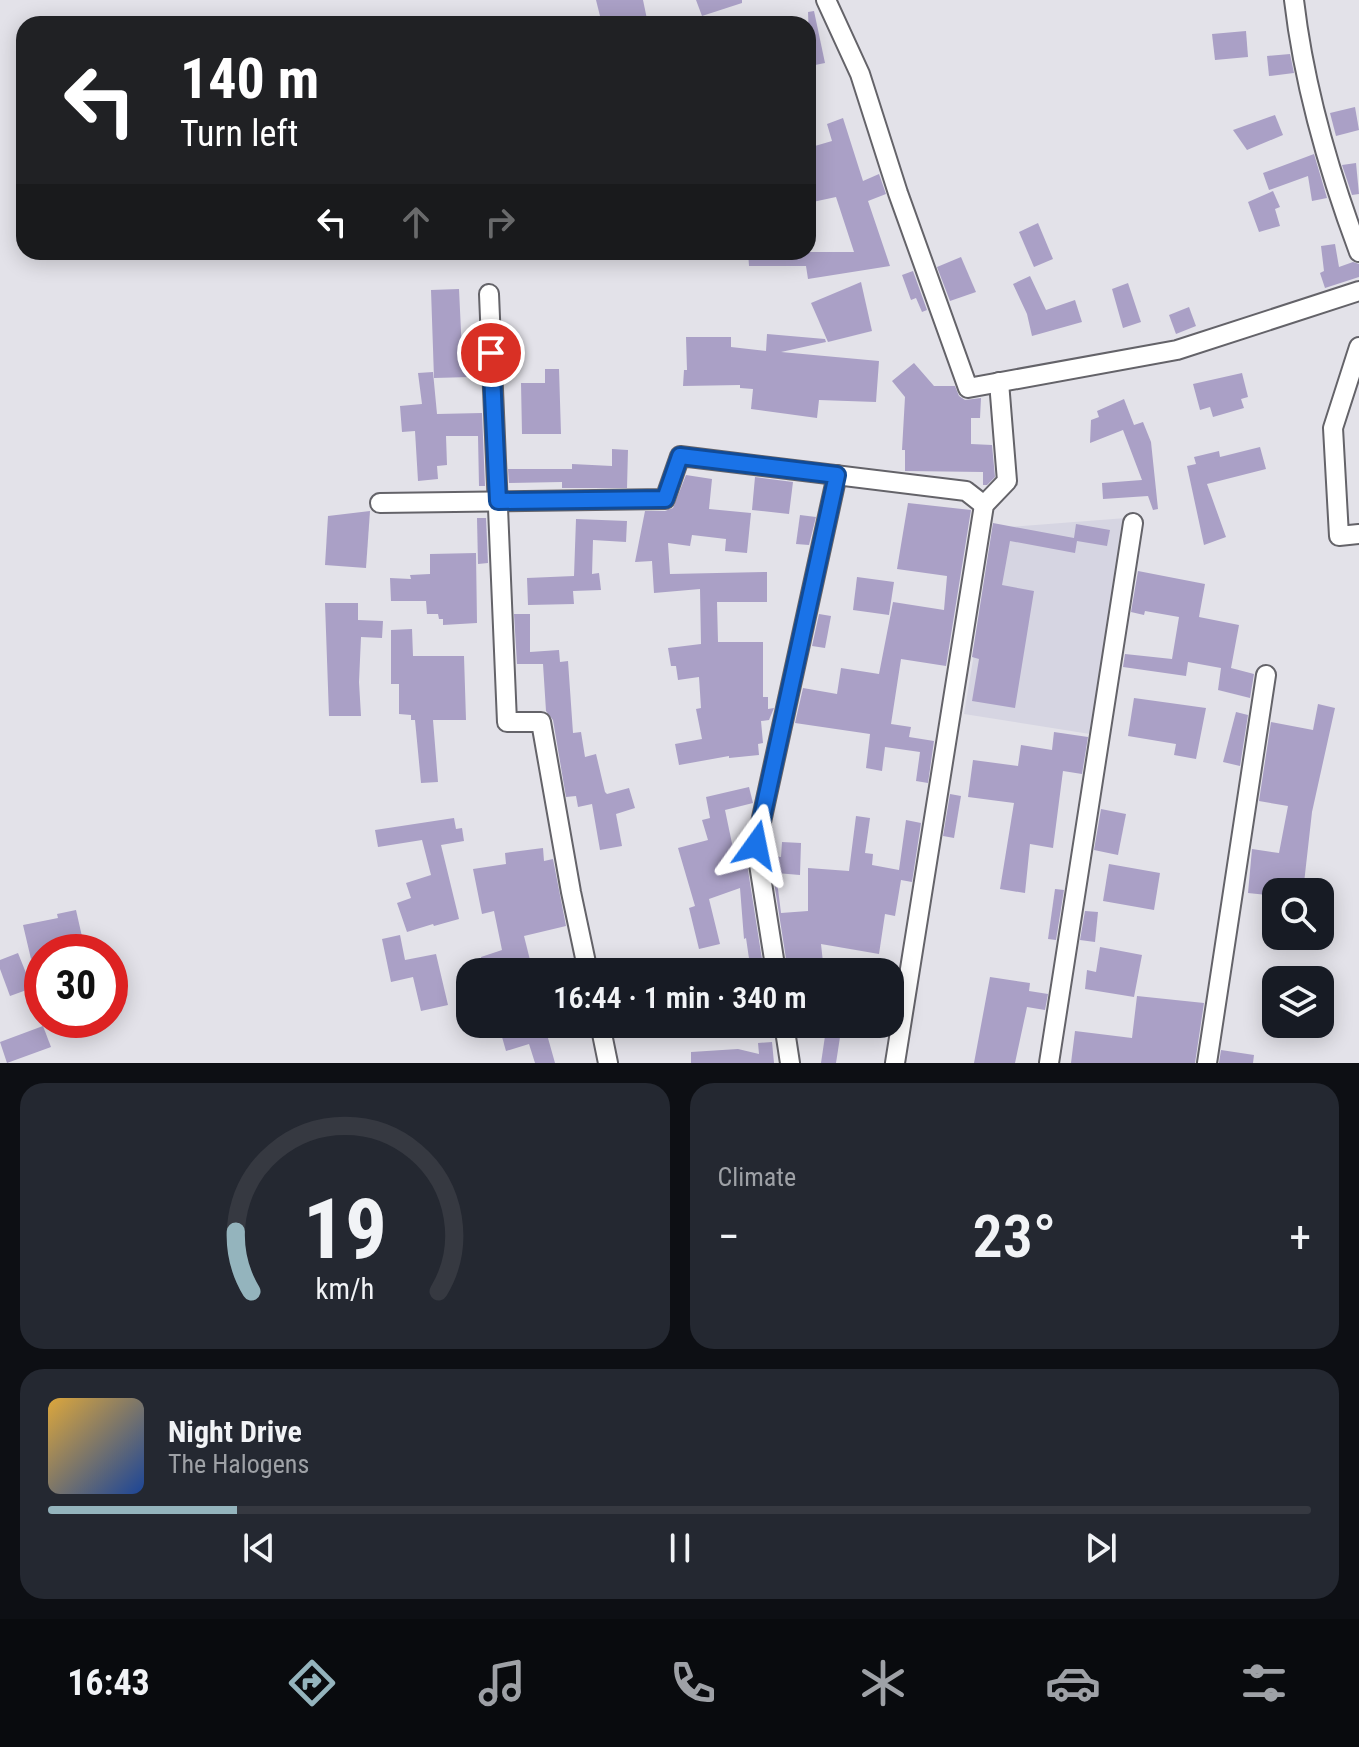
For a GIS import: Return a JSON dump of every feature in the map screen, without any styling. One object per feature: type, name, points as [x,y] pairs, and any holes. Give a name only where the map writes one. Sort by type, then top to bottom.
[{"type":"street","points":[[826,0],[860,74],[898,193],[968,388],[1177,350],[1359,291]]},
{"type":"street","points":[[1294,0],[1297,28],[1333,182],[1359,252]]},
{"type":"street","points":[[489,294],[507,722],[541,722],[585,958]]},
{"type":"street","points":[[1359,347],[1333,428],[1339,536],[1359,534]]},
{"type":"street","points":[[895,1063],[984,505],[1007,481],[999,382]]},
{"type":"street","points":[[380,503],[665,499],[680,456],[966,491],[984,505]]},
{"type":"street","points":[[774,958],[756,845],[837,475]]},
{"type":"street","points":[[1049,1063],[1133,523]]},
{"type":"street","points":[[1207,1063],[1266,675]]},
{"type":"street","points":[[603,1038],[608,1063]]},
{"type":"street","points":[[786,1038],[790,1063]]},
{"type":"shaded area","points":[[1126,518],[1090,734],[964,714],[995,528]]},
{"type":"building","points":[[596,0],[643,0],[646,16],[600,16]]},
{"type":"building","points":[[696,0],[742,0],[742,3],[702,16]]},
{"type":"building","points":[[816,20],[825,63],[816,65]]},
{"type":"building","points":[[1246,31],[1248,57],[1215,60],[1212,34]]},
{"type":"building","points":[[1290,54],[1294,73],[1269,76],[1267,56]]},
{"type":"building","points":[[1355,107],[1359,130],[1336,136],[1330,113]]},
{"type":"building","points":[[1275,115],[1283,135],[1247,150],[1233,130]]},
{"type":"building","points":[[843,118],[863,181],[879,174],[886,194],[868,201],[890,266],[808,279],[806,266],[749,266],[749,260],[816,260],[816,252],[854,252],[836,197],[816,201],[816,146],[832,141],[827,124]]},
{"type":"building","points":[[1314,154],[1327,198],[1312,201],[1308,176],[1269,190],[1263,173]]},
{"type":"building","points":[[1356,163],[1359,194],[1352,195],[1342,165]]},
{"type":"building","points":[[1273,191],[1280,207],[1275,209],[1280,226],[1259,232],[1248,202]]},
{"type":"building","points":[[1038,223],[1053,259],[1034,267],[1019,232]]},
{"type":"building","points":[[1335,244],[1339,267],[1353,262],[1359,264],[1359,277],[1325,288],[1320,273],[1324,271],[1321,246]]},
{"type":"building","points":[[961,257],[976,292],[950,301],[937,267]]},
{"type":"building","points":[[913,271],[927,310],[922,312],[916,298],[911,300],[902,275]]},
{"type":"building","points":[[1030,276],[1046,310],[1075,300],[1082,322],[1032,336],[1027,314],[1013,284]]},
{"type":"building","points":[[861,282],[872,331],[828,342],[811,303]]},
{"type":"building","points":[[1128,283],[1141,322],[1123,328],[1112,289]]},
{"type":"building","points":[[459,289],[462,353],[469,353],[470,377],[434,378],[431,290]]},
{"type":"building","points":[[1189,307],[1196,326],[1176,334],[1169,315]]},
{"type":"building","points":[[767,334],[825,339],[826,342],[781,352],[879,361],[876,402],[819,400],[817,418],[751,409],[753,389],[740,388],[740,385],[683,386],[684,370],[687,370],[686,337],[731,337],[731,347],[766,351]]},
{"type":"building","points":[[914,363],[934,386],[955,386],[959,396],[965,400],[981,398],[980,418],[971,418],[971,444],[992,445],[995,477],[987,485],[983,485],[983,472],[905,471],[905,450],[902,450],[905,397],[892,381]]},
{"type":"building","points":[[545,369],[559,369],[561,434],[522,434],[521,383],[545,383]]},
{"type":"building","points":[[433,372],[437,414],[482,413],[485,486],[479,486],[478,436],[446,436],[447,465],[437,466],[438,479],[418,481],[415,431],[402,432],[400,406],[422,404],[418,373]]},
{"type":"building","points":[[1242,373],[1248,397],[1241,399],[1244,408],[1213,417],[1210,407],[1200,410],[1193,384]]},
{"type":"building","points":[[1124,399],[1134,425],[1143,422],[1151,442],[1158,509],[1153,510],[1148,496],[1103,499],[1102,483],[1142,480],[1123,430],[1090,443],[1091,420],[1099,417],[1097,411]]},
{"type":"building","points":[[1260,447],[1266,469],[1207,484],[1226,537],[1204,545],[1187,466],[1196,464],[1194,457],[1219,451],[1220,457]]},
{"type":"building","points":[[612,449],[628,450],[627,488],[562,488],[562,482],[509,483],[508,469],[572,469],[572,464],[612,466]]},
{"type":"building","points":[[686,475],[712,479],[709,509],[751,513],[747,553],[725,551],[726,539],[692,535],[690,546],[668,543],[670,574],[767,572],[767,602],[717,602],[718,642],[763,642],[763,697],[768,697],[768,709],[774,708],[769,720],[761,721],[763,743],[758,744],[759,755],[729,756],[679,765],[675,744],[702,739],[696,709],[701,708],[699,677],[678,680],[676,666],[671,666],[668,648],[701,644],[700,589],[654,593],[652,561],[635,562],[645,511],[673,508]]},
{"type":"building","points":[[755,477],[793,482],[789,514],[752,510]]},
{"type":"building","points":[[908,503],[971,510],[946,666],[901,659],[891,724],[911,727],[909,737],[934,741],[928,783],[916,781],[920,752],[885,747],[882,771],[866,768],[870,734],[795,723],[803,688],[837,694],[841,668],[879,674],[893,602],[944,610],[947,576],[897,569]]},
{"type":"building","points":[[370,511],[366,568],[325,565],[328,516]]},
{"type":"building","points":[[800,515],[816,517],[809,545],[796,544]]},
{"type":"building","points":[[477,518],[486,518],[488,563],[478,564]]},
{"type":"building","points":[[576,519],[627,521],[626,542],[593,540],[592,574],[599,573],[601,590],[573,591],[574,604],[528,605],[527,578],[574,576]]},
{"type":"building","points":[[993,523],[1074,538],[1076,524],[1110,530],[1107,546],[1077,541],[1075,553],[1010,541],[1002,585],[1034,591],[1015,708],[972,701],[979,659],[972,657]]},
{"type":"building","points":[[476,553],[477,623],[443,625],[443,619],[439,619],[438,614],[427,614],[426,601],[391,601],[390,578],[411,579],[410,575],[430,574],[430,554]]},
{"type":"building","points":[[1138,571],[1205,584],[1199,617],[1239,625],[1231,668],[1254,674],[1250,698],[1218,690],[1221,668],[1188,662],[1186,676],[1123,667],[1125,654],[1172,659],[1179,617],[1145,611],[1144,615],[1131,612]]},
{"type":"building","points":[[857,577],[894,582],[889,615],[853,610]]},
{"type":"building","points":[[325,603],[358,603],[358,620],[383,621],[382,638],[361,637],[361,716],[329,716]]},
{"type":"building","points":[[514,614],[530,614],[530,652],[559,650],[560,662],[568,661],[573,733],[581,732],[585,757],[596,754],[605,792],[629,788],[635,808],[616,814],[622,846],[600,850],[592,804],[578,807],[576,796],[566,797],[553,720],[546,711],[543,664],[517,664]]},
{"type":"building","points":[[819,614],[831,616],[825,648],[812,646]]},
{"type":"building","points":[[412,629],[413,656],[464,656],[466,720],[433,720],[438,782],[421,783],[415,720],[411,720],[411,715],[399,714],[399,684],[391,684],[391,630]]},
{"type":"building","points":[[1134,698],[1206,708],[1196,759],[1174,755],[1176,744],[1128,736]]},
{"type":"building","points":[[1318,704],[1335,708],[1312,812],[1305,878],[1262,878],[1262,894],[1248,893],[1252,849],[1279,853],[1288,806],[1259,801],[1271,722],[1313,730]]},
{"type":"building","points":[[1236,712],[1248,715],[1240,766],[1223,762]]},
{"type":"building","points":[[1054,732],[1088,737],[1082,774],[1063,771],[1053,848],[1030,844],[1025,893],[1000,889],[1014,803],[968,797],[973,760],[1018,766],[1021,745],[1052,750]]},
{"type":"building","points":[[749,787],[753,803],[725,810],[734,853],[745,851],[762,958],[749,958],[744,939],[740,888],[709,899],[720,944],[699,949],[689,908],[695,906],[678,848],[708,840],[702,820],[710,818],[706,797]]},
{"type":"building","points":[[950,794],[961,796],[954,838],[943,836]]},
{"type":"building","points":[[1101,809],[1126,814],[1118,855],[1094,850]]},
{"type":"building","points":[[856,816],[870,818],[865,853],[873,854],[872,865],[899,870],[906,820],[921,823],[912,882],[901,880],[895,916],[885,914],[879,954],[821,944],[822,958],[786,958],[770,856],[781,857],[782,842],[801,843],[800,875],[776,873],[781,913],[808,911],[808,868],[849,871]]},
{"type":"building","points":[[454,818],[456,829],[462,828],[464,841],[441,845],[459,919],[407,932],[397,903],[411,898],[406,883],[431,875],[422,840],[378,847],[375,830]]},
{"type":"building","points":[[543,848],[544,861],[553,859],[566,926],[524,936],[530,958],[481,958],[502,950],[494,911],[482,914],[473,869],[506,864],[505,853]]},
{"type":"building","points":[[1109,864],[1160,873],[1154,910],[1103,901]]},
{"type":"building","points":[[1055,889],[1064,890],[1056,940],[1048,939]]},
{"type":"building","points":[[76,910],[81,934],[25,934],[23,925],[58,918],[57,914]]},
{"type":"building","points":[[1085,911],[1098,912],[1095,942],[1080,940]]},
{"type":"building","points":[[400,935],[405,960],[436,954],[448,1005],[421,1011],[413,977],[391,982],[382,939]]},
{"type":"building","points":[[1100,947],[1142,955],[1134,997],[1085,989],[1087,970],[1096,972]]},
{"type":"building","points":[[18,953],[24,968],[24,991],[10,996],[0,969],[0,960]]},
{"type":"building","points":[[990,977],[1030,983],[1029,991],[1048,994],[1045,1010],[1027,1007],[1015,1063],[974,1063]]},
{"type":"building","points":[[1137,996],[1204,1003],[1195,1063],[1071,1063],[1075,1031],[1132,1038]]},
{"type":"building","points":[[24,1033],[24,1038],[48,1038],[51,1047],[7,1063],[0,1042]]},
{"type":"building","points":[[502,1038],[548,1038],[555,1063],[535,1063],[529,1044],[506,1051]]},
{"type":"building","points":[[825,1038],[840,1038],[836,1063],[821,1063]]},
{"type":"building","points":[[772,1042],[774,1063],[691,1063],[691,1052],[738,1049],[759,1054],[758,1043]]},
{"type":"building","points":[[1221,1050],[1254,1055],[1253,1063],[1219,1063]]},
{"type":"route","points":[[491,353],[498,501],[665,499],[680,456],[837,475],[756,845]]}]
